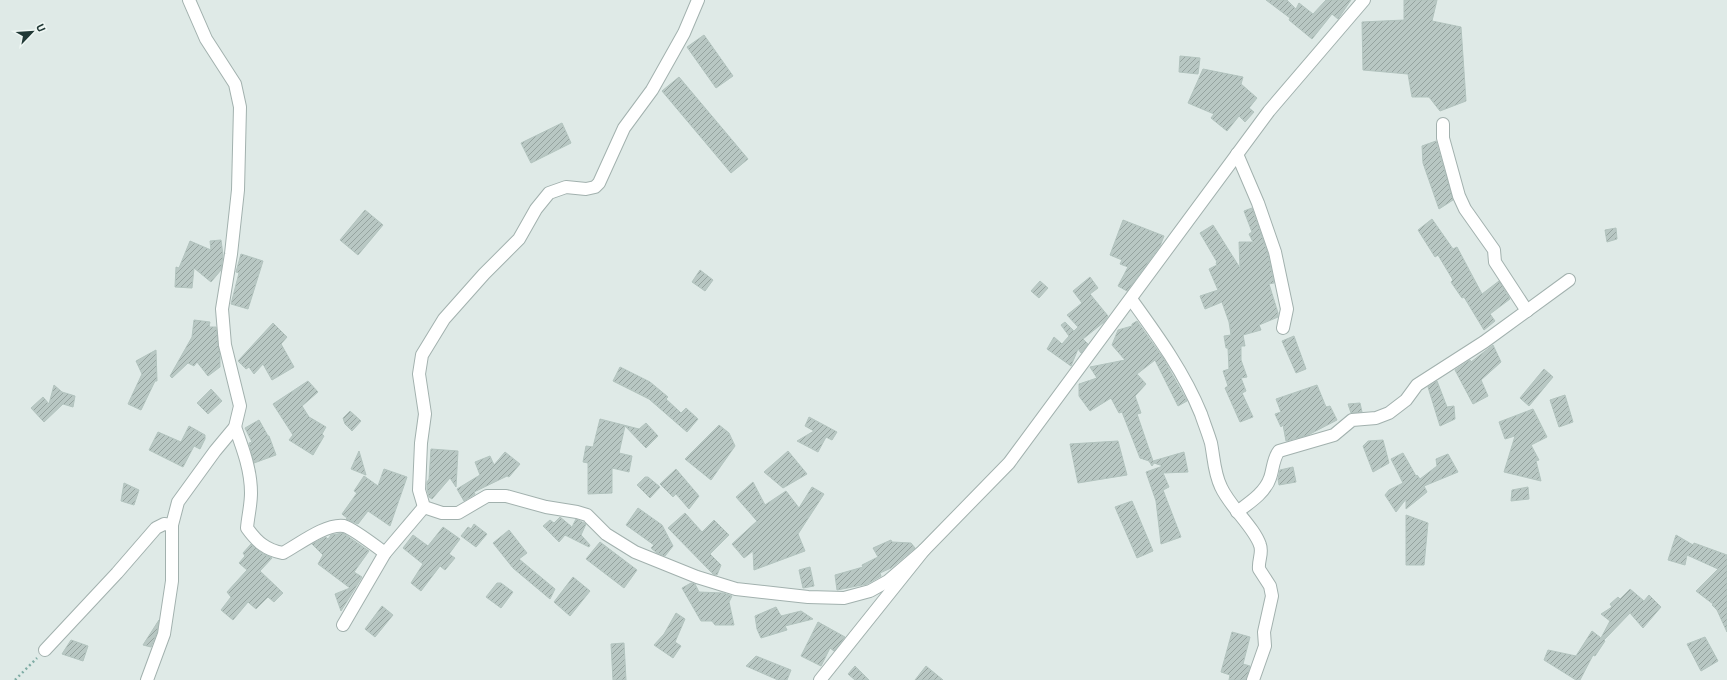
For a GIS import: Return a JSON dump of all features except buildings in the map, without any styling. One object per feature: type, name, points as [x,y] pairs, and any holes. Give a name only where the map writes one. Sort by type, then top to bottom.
[{"type":"street","points":[[148,680],[164,634],[172,581],[172,526],[178,502],[215,451],[235,427],[240,406],[225,345],[222,309],[231,254],[238,190],[240,108],[235,84],[206,39],[188,0]]},
{"type":"street","points":[[424,507],[419,490],[421,443],[425,414],[419,374],[422,355],[444,319],[484,274],[519,240],[536,209],[549,193],[566,186],[586,189],[595,187],[599,183],[624,128],[652,90],[684,33],[698,0]]},
{"type":"street","points":[[424,507],[442,513],[458,513],[487,496],[506,496],[546,507],[587,515],[606,534],[635,552],[684,572],[736,589],[808,597],[844,598],[870,591],[888,581],[924,550],[1009,463],[1269,111],[1364,0]]},
{"type":"street","points":[[1443,124],[1443,138],[1459,196],[1465,209],[1494,250],[1495,262],[1527,311]]},
{"type":"street","points":[[1237,154],[1258,202],[1275,252],[1287,309],[1283,328]]},
{"type":"street","points":[[1237,512],[1255,499],[1264,489],[1270,480],[1278,451],[1334,435],[1352,420],[1376,418],[1389,413],[1406,400],[1417,385],[1527,311],[1569,280]]},
{"type":"street","points":[[1131,299],[1166,347],[1185,380],[1200,413],[1210,441],[1214,469],[1220,487],[1257,538],[1260,546],[1259,569],[1271,591],[1271,599],[1264,632],[1266,646],[1253,680]]},
{"type":"street","points":[[235,427],[246,456],[250,476],[251,494],[248,528],[258,542],[270,551],[283,553],[324,529],[336,526],[345,526],[385,553]]},
{"type":"street","points":[[343,625],[385,553],[424,507]]},
{"type":"street","points":[[45,650],[117,573],[156,528],[164,524],[172,526]]},
{"type":"street","points":[[820,680],[924,550]]},
{"type":"path","points":[[16,680],[45,650]]}]
